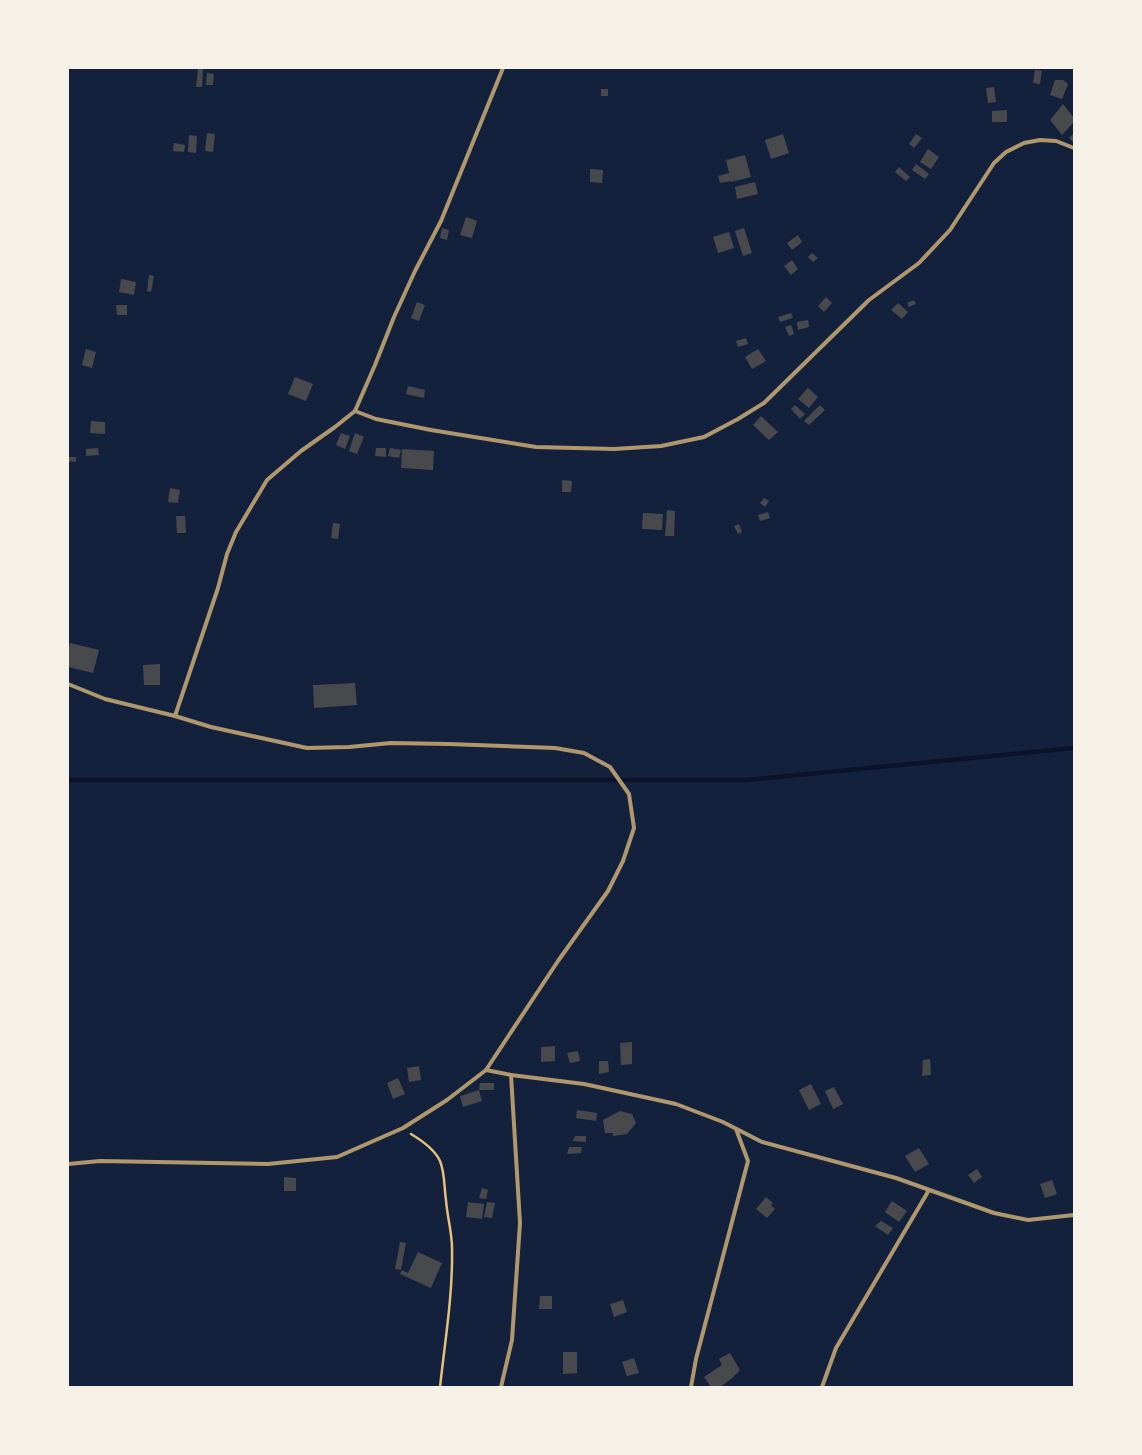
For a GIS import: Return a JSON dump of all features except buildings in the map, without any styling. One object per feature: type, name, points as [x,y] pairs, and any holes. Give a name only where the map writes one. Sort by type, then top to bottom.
[{"type":"street","points":[[175,716],[236,532],[268,480],[301,451],[335,427],[354,410],[375,365],[397,310],[440,222],[503,68]]},
{"type":"street","points":[[354,410],[376,418],[403,425],[536,447],[614,449],[660,446],[704,437],[764,403],[869,300],[919,263],[950,230],[994,163],[1006,152],[1024,143],[1040,140],[1056,141],[1074,148]]},
{"type":"street","points":[[68,684],[105,699],[175,716],[211,728],[307,748],[349,747],[392,743],[449,744],[555,748],[584,753],[610,767],[629,794],[634,828],[623,861],[608,891],[558,962],[486,1070],[447,1100],[403,1128],[337,1157],[268,1164],[100,1161],[68,1164]]},
{"type":"street","points":[[486,1070],[511,1075],[584,1084],[676,1104],[736,1129],[762,1142],[896,1178],[994,1213],[1028,1220],[1074,1215]]},
{"type":"street","points":[[501,1387],[512,1340],[520,1223],[511,1075]]},
{"type":"street","points":[[691,1387],[696,1359],[748,1161],[736,1129]]},
{"type":"street","points":[[822,1387],[836,1348],[929,1190]]},
{"type":"path","points":[[403,1128],[419,1138],[433,1152],[439,1160],[444,1174],[452,1246],[448,1319],[440,1387]]},
{"type":"waterway","points":[[68,780],[746,780],[1074,748]]}]
